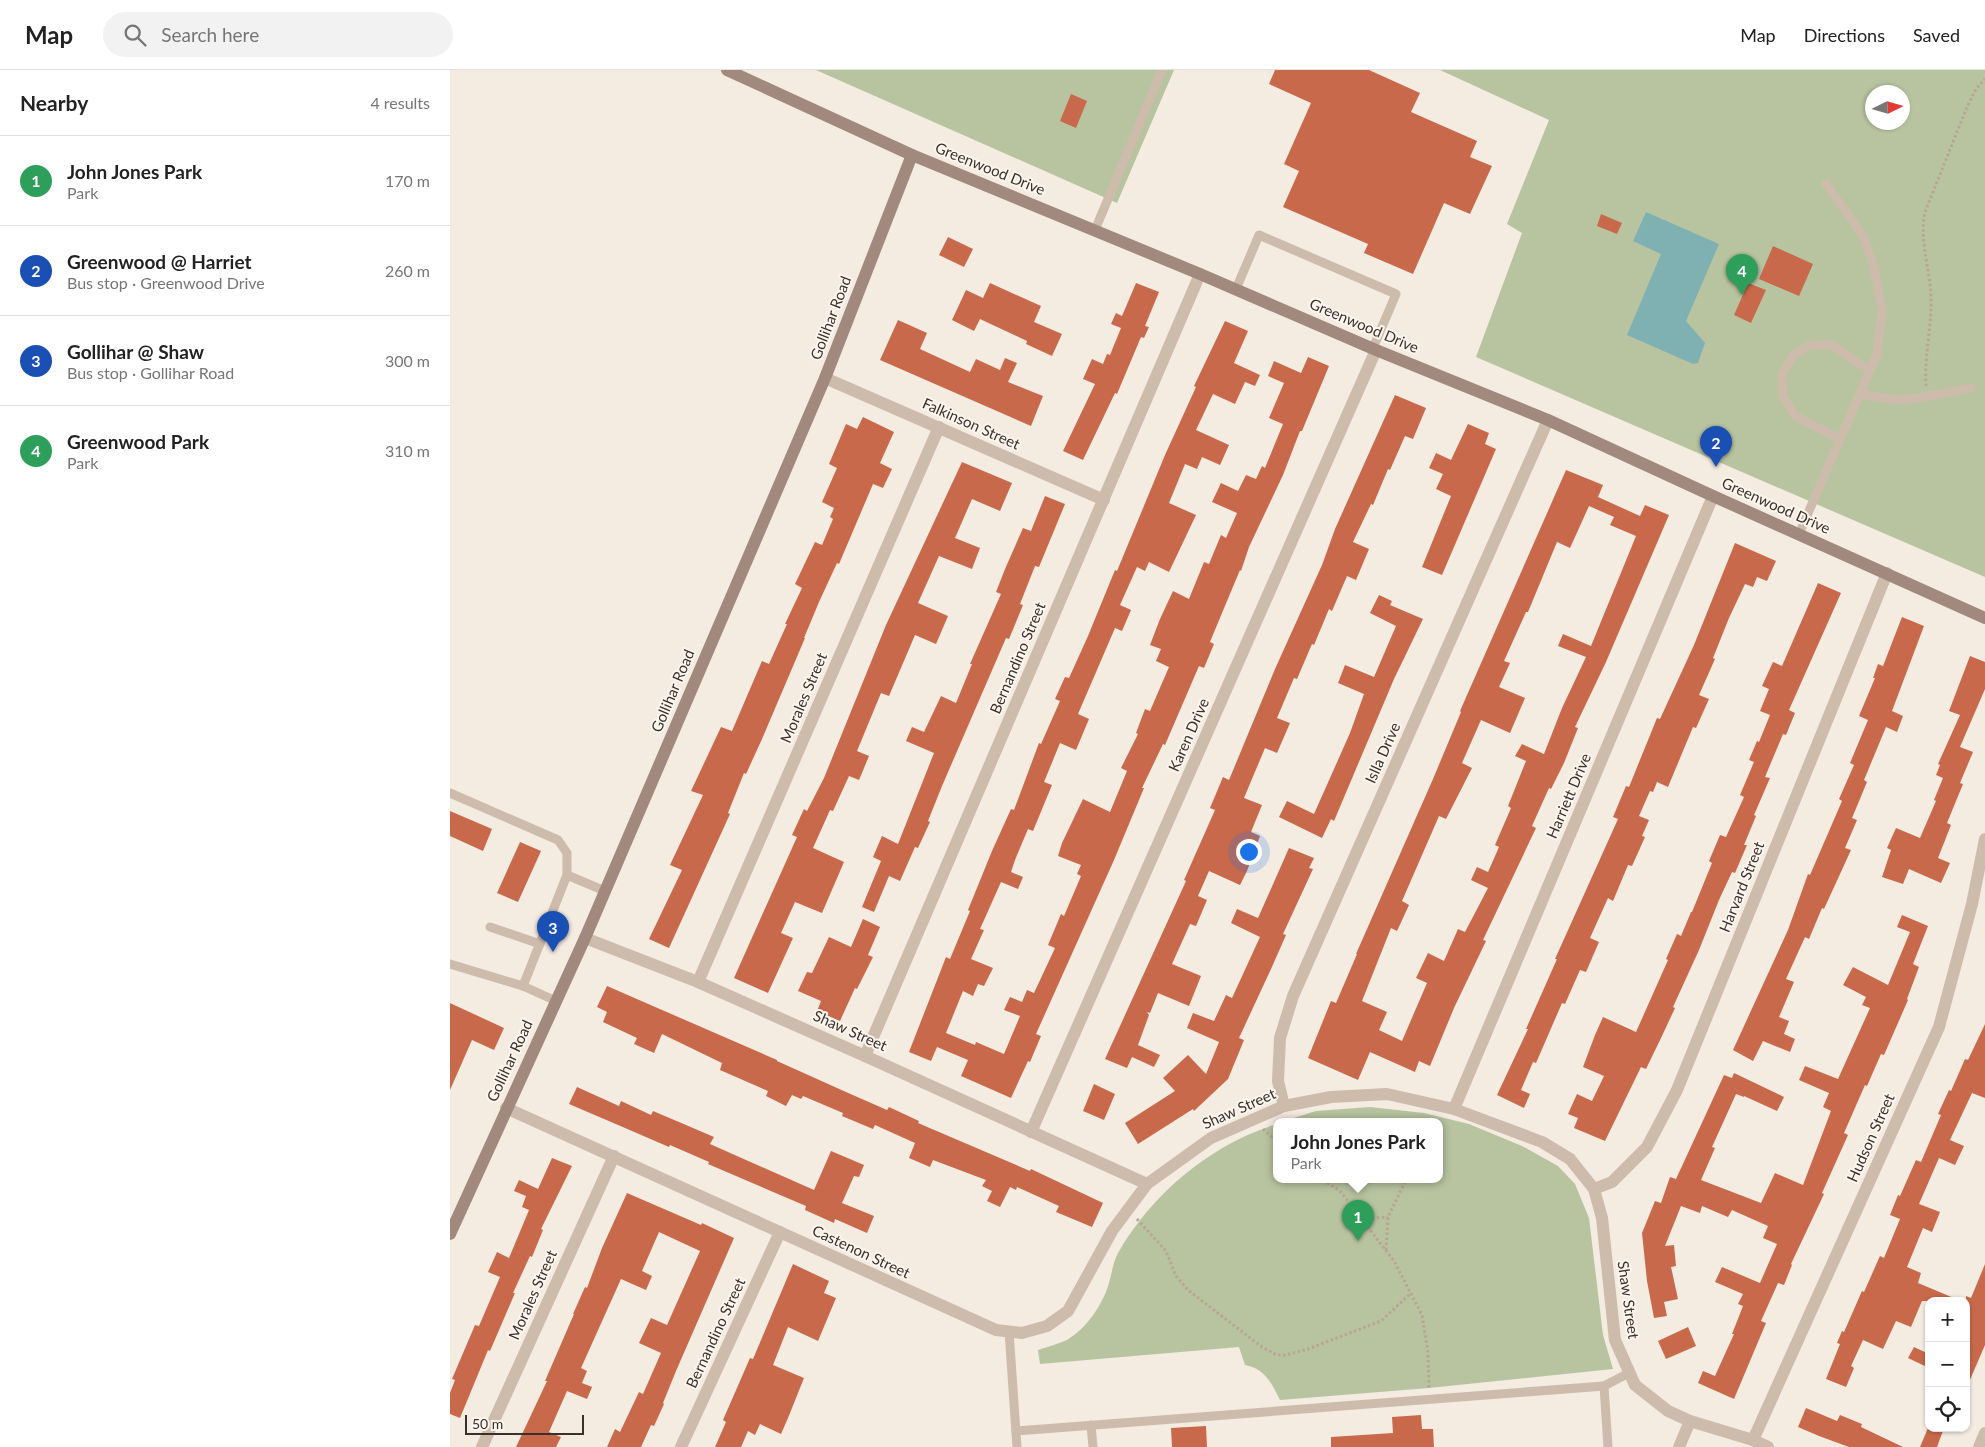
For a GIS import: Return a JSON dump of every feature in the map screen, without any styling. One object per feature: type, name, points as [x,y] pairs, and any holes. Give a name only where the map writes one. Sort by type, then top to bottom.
[{"type":"main road","name":"Greenwood Drive","points":[[727,70],[912,155],[1548,420],[1985,618]]},
{"type":"main road","name":"Gollihar Road","points":[[450,1234],[585,938],[825,378],[912,155]]},
{"type":"street","name":"Bernandino Street","points":[[865,1056],[1200,274]]},
{"type":"street","name":"Karen Drive","points":[[1032,1132],[1375,349]]},
{"type":"street","name":"Falkinson Street","points":[[825,378],[1104,500]]},
{"type":"street","name":"Islla Drive","points":[[1284,1106],[1278,1081],[1280,1038],[1293,996],[1548,420]]},
{"type":"street","name":"Morales Street","points":[[698,982],[939,427]]},
{"type":"street","name":"Harriett Drive","points":[[1454,1109],[1713,496]]},
{"type":"street","name":"Harvard Street","points":[[1594,1189],[1612,1182],[1647,1147],[1677,1090],[1887,573]]},
{"type":"street","name":"Hudson Street","points":[[1753,1440],[1939,1028],[1972,904],[1985,838]]},
{"type":"street","name":"Shaw Street","points":[[585,938],[698,982],[1147,1184],[1211,1138],[1284,1106],[1331,1097],[1387,1094],[1454,1109],[1542,1142],[1570,1159],[1594,1189],[1602,1218],[1615,1340],[1634,1385],[1668,1410],[1690,1420],[1753,1440],[1768,1447]]},
{"type":"street","name":"Castenon Street","points":[[506,1108],[996,1330],[1022,1333],[1047,1326],[1068,1311],[1112,1231],[1147,1184]]},
{"type":"street","name":"Morales Street","points":[[482,1447],[614,1156]]},
{"type":"street","name":"Bernandino Street","points":[[681,1447],[780,1232]]},
{"type":"street","points":[[1679,1447],[1690,1420]]},
{"type":"street","points":[[1979,1447],[1985,1433]]},
{"type":"lane","points":[[1095,230],[1162,70]]},
{"type":"lane","points":[[1799,534],[1877,354],[1882,310],[1873,263],[1863,236],[1826,184]]},
{"type":"lane","points":[[1236,289],[1259,235],[1396,294],[1375,349]]},
{"type":"lane","points":[[1840,439],[1795,416],[1782,396],[1782,375],[1794,355],[1811,345],[1832,346],[1869,371]]},
{"type":"lane","points":[[1860,394],[1897,400],[1927,397],[1971,388]]},
{"type":"lane","points":[[450,793],[558,840],[566,853],[567,875],[523,986]]},
{"type":"lane","points":[[567,875],[605,891]]},
{"type":"lane","points":[[490,927],[540,944]]},
{"type":"lane","points":[[450,964],[523,986],[556,1001]]},
{"type":"lane","points":[[1009,1331],[1017,1447]]},
{"type":"lane","points":[[1016,1431],[1604,1386],[1629,1373]]},
{"type":"lane","points":[[1604,1386],[1608,1447]]},
{"type":"lane","points":[[1090,1425],[1093,1447]]},
{"type":"path","points":[[1927,397],[1925,373],[1931,296],[1922,224],[1925,212],[1968,106],[1976,89],[1985,79]]},
{"type":"path","points":[[1328,1183],[1340,1191],[1394,1261],[1422,1315],[1428,1352],[1429,1388]]},
{"type":"path","points":[[1386,1250],[1388,1217],[1405,1183]]},
{"type":"path","points":[[1127,1210],[1166,1251],[1176,1276],[1188,1290],[1262,1347],[1277,1355],[1286,1355],[1308,1349],[1380,1321],[1411,1293]]},
{"type":"path","points":[[1362,1220],[1388,1217]]},
{"type":"green space","points":[[816,70],[1174,70],[1117,203]]},
{"type":"green space","points":[[1440,70],[1985,70],[1985,577],[1476,357],[1522,233],[1507,224],[1549,120]]},
{"type":"green space","points":[[1370,1107],[1424,1113],[1469,1124],[1522,1146],[1558,1166],[1575,1184],[1589,1218],[1603,1335],[1613,1369],[1429,1388],[1280,1400],[1267,1377],[1258,1370],[1245,1365],[1239,1347],[1040,1364],[1038,1350],[1067,1340],[1081,1329],[1093,1315],[1106,1291],[1118,1253],[1148,1210],[1166,1191],[1206,1158],[1252,1133],[1273,1125],[1273,1183],[1443,1183],[1443,1118],[1294,1118],[1316,1111]]},
{"type":"water","points":[[1646,212],[1719,244],[1686,321],[1705,343],[1698,363],[1693,364],[1627,335],[1661,254],[1633,241]]},
{"type":"building","points":[[1275,70],[1369,70],[1420,93],[1411,112],[1477,141],[1470,157],[1492,166],[1470,214],[1444,203],[1413,274],[1364,253],[1368,244],[1283,207],[1299,171],[1284,164],[1311,103],[1269,84]]},
{"type":"building","points":[[1071,94],[1087,101],[1076,128],[1060,121]]},
{"type":"building","points":[[1601,214],[1622,223],[1617,234],[1597,226]]},
{"type":"building","points":[[948,237],[973,249],[964,267],[939,255]]},
{"type":"building","points":[[1773,246],[1813,264],[1799,296],[1759,279]]},
{"type":"building","points":[[990,283],[1041,306],[1034,322],[1062,334],[1052,356],[1026,344],[1027,341],[980,319],[974,331],[952,320],[966,290],[983,298]]},
{"type":"building","points":[[1136,283],[1159,292],[1145,326],[1149,327],[1144,338],[1141,337],[1117,394],[1115,393],[1083,460],[1063,451],[1095,384],[1083,379],[1092,359],[1103,364],[1107,354],[1110,355],[1121,328],[1111,324],[1116,313],[1122,316]]},
{"type":"building","points":[[1748,283],[1766,290],[1751,323],[1734,315]]},
{"type":"building","points":[[898,320],[927,333],[920,349],[970,372],[976,359],[1000,370],[1005,358],[1017,363],[1008,382],[1043,396],[1031,426],[880,360]]},
{"type":"building","points":[[1225,321],[1248,331],[1234,363],[1260,375],[1255,386],[1245,382],[1235,404],[1213,394],[1196,430],[1229,445],[1220,465],[1202,457],[1197,469],[1185,464],[1169,503],[1196,515],[1169,572],[1149,562],[1145,571],[1137,567],[1120,605],[1131,610],[1122,631],[1115,628],[1078,714],[1089,719],[1076,750],[1060,743],[1044,782],[1052,785],[1033,831],[1028,829],[1015,860],[1011,872],[1023,877],[1018,889],[1001,882],[980,929],[984,930],[971,959],[993,968],[984,986],[978,984],[973,996],[963,991],[946,1033],[975,1045],[976,1042],[1004,1054],[1020,1016],[1004,1010],[1010,997],[1022,1002],[1027,990],[1034,993],[1055,948],[1048,945],[1061,914],[1064,916],[1081,876],[1077,874],[1081,865],[1058,856],[1062,843],[1083,799],[1110,812],[1127,771],[1121,768],[1138,734],[1136,733],[1145,709],[1150,711],[1169,667],[1156,661],[1161,649],[1150,645],[1160,619],[1173,591],[1189,599],[1204,562],[1209,564],[1221,535],[1226,538],[1237,513],[1212,502],[1221,483],[1238,491],[1246,475],[1256,479],[1262,466],[1265,468],[1283,424],[1269,418],[1284,383],[1268,376],[1274,361],[1301,373],[1308,357],[1329,366],[1283,475],[1249,547],[1241,571],[1210,642],[1214,644],[1204,668],[1199,666],[1165,745],[1163,744],[1142,788],[1144,788],[1114,860],[1036,1034],[1041,1036],[1011,1098],[961,1076],[968,1060],[937,1047],[931,1061],[909,1052],[946,957],[950,959],[992,851],[1011,809],[1014,810],[1039,743],[1041,744],[1060,701],[1055,699],[1065,677],[1069,678],[1088,636],[1196,387],[1194,386]]},
{"type":"building","points":[[1395,395],[1426,408],[1413,439],[1405,436],[1390,470],[1388,469],[1373,505],[1371,504],[1353,542],[1369,549],[1356,580],[1347,576],[1332,611],[1329,609],[1314,645],[1312,644],[1297,679],[1294,678],[1277,718],[1290,723],[1277,753],[1265,748],[1244,798],[1262,805],[1251,832],[1260,836],[1247,871],[1240,885],[1209,871],[1198,896],[1207,900],[1196,926],[1190,924],[1172,964],[1201,976],[1189,1006],[1158,993],[1150,1013],[1147,1012],[1149,1015],[1138,1045],[1160,1055],[1154,1067],[1132,1057],[1127,1068],[1105,1059],[1186,881],[1184,880],[1215,810],[1210,808],[1223,777],[1229,780],[1275,669],[1322,565],[1335,529]]},
{"type":"building","points":[[863,417],[894,432],[880,463],[892,469],[883,488],[873,484],[839,564],[837,563],[819,602],[762,739],[746,774],[744,773],[728,813],[730,814],[669,948],[649,939],[682,870],[670,865],[703,795],[691,791],[721,727],[732,731],[762,661],[769,664],[802,588],[795,584],[815,542],[822,545],[833,519],[830,517],[834,508],[822,502],[837,468],[829,464],[846,424],[857,429]]},
{"type":"building","points":[[1468,424],[1489,433],[1485,444],[1496,449],[1442,575],[1422,567],[1451,496],[1436,489],[1443,474],[1429,468],[1436,453],[1451,460]]},
{"type":"building","points":[[962,462],[1012,483],[1000,511],[972,499],[955,538],[980,548],[972,569],[939,556],[918,603],[948,616],[936,644],[915,635],[889,696],[881,693],[857,751],[869,756],[859,780],[849,776],[833,811],[830,810],[813,848],[844,862],[822,913],[795,902],[781,933],[793,938],[768,993],[734,978],[797,837],[792,835],[804,809],[807,811],[824,778],[886,625]]},
{"type":"building","points":[[1566,470],[1603,485],[1598,497],[1640,516],[1645,505],[1669,515],[1606,662],[1575,727],[1578,728],[1564,763],[1551,789],[1549,788],[1532,826],[1536,828],[1483,940],[1486,941],[1454,1008],[1430,1066],[1419,1061],[1415,1072],[1370,1052],[1358,1080],[1308,1058],[1331,1001],[1336,1003],[1433,779],[1460,711]],"holes":[[[1589,506],[1614,517],[1610,525],[1636,536],[1591,646],[1563,634],[1558,646],[1586,657],[1562,708],[1544,754],[1522,744],[1515,756],[1526,761],[1508,806],[1511,808],[1495,845],[1499,847],[1488,872],[1477,867],[1471,880],[1488,888],[1465,932],[1458,929],[1444,961],[1428,953],[1416,978],[1427,983],[1402,1041],[1379,1030],[1387,1012],[1362,1001],[1391,928],[1397,931],[1409,905],[1402,901],[1439,816],[1446,819],[1472,768],[1462,763],[1481,720],[1510,733],[1525,698],[1499,687],[1510,663],[1504,661],[1526,612],[1528,612],[1557,542],[1570,548]]]},
{"type":"building","points":[[1045,496],[1065,504],[1039,567],[1035,566],[1020,604],[1023,605],[1009,639],[1006,638],[942,786],[928,821],[930,822],[918,848],[915,847],[900,881],[889,876],[874,912],[862,907],[881,861],[873,857],[882,836],[898,844],[934,753],[906,741],[912,727],[924,732],[941,696],[956,703],[972,664],[970,664],[1001,594],[996,592],[1005,569],[1023,528],[1031,531]]},
{"type":"building","points":[[1735,543],[1776,561],[1767,581],[1757,577],[1753,587],[1745,584],[1729,618],[1713,658],[1715,659],[1699,695],[1709,699],[1696,728],[1693,727],[1668,787],[1657,782],[1653,792],[1650,791],[1639,816],[1649,820],[1642,836],[1645,837],[1632,866],[1628,865],[1613,901],[1608,898],[1590,938],[1599,942],[1586,972],[1580,970],[1565,1004],[1562,1003],[1536,1063],[1533,1062],[1521,1090],[1530,1094],[1524,1108],[1497,1095],[1528,1029],[1526,1029],[1557,959],[1555,959],[1618,819],[1613,817],[1626,786],[1629,787],[1657,718],[1660,719],[1694,645]]},
{"type":"building","points":[[1818,583],[1841,593],[1789,710],[1795,713],[1786,735],[1783,734],[1765,777],[1770,778],[1754,815],[1756,816],[1744,845],[1747,845],[1735,873],[1732,872],[1719,900],[1661,1038],[1646,1069],[1641,1067],[1605,1141],[1574,1128],[1578,1118],[1568,1114],[1577,1094],[1592,1101],[1604,1076],[1583,1067],[1595,1035],[1603,1017],[1636,1032],[1668,960],[1666,959],[1677,934],[1681,936],[1692,912],[1712,863],[1709,861],[1720,835],[1726,837],[1744,797],[1740,795],[1754,762],[1749,760],[1770,715],[1760,711],[1769,689],[1762,686],[1773,662],[1782,666]]},
{"type":"building","points":[[1379,595],[1392,601],[1390,605],[1423,619],[1394,679],[1334,821],[1331,819],[1322,838],[1279,817],[1287,801],[1314,814],[1350,733],[1364,694],[1338,683],[1345,665],[1374,677],[1396,626],[1370,613]]},
{"type":"building","points":[[1902,617],[1924,626],[1892,711],[1903,716],[1897,732],[1886,727],[1864,780],[1867,782],[1852,818],[1857,820],[1845,848],[1851,850],[1809,939],[1805,937],[1786,979],[1794,982],[1779,1017],[1789,1021],[1784,1034],[1795,1039],[1790,1052],[1763,1041],[1753,1061],[1733,1050],[1788,930],[1808,874],[1810,875],[1842,801],[1839,799],[1854,765],[1850,763],[1868,720],[1859,716],[1875,678],[1873,678],[1878,664],[1883,666]]},
{"type":"building","points":[[1970,656],[1985,662],[1985,689],[1960,747],[1973,752],[1960,783],[1963,784],[1947,823],[1951,825],[1938,858],[1950,863],[1941,883],[1909,869],[1903,884],[1882,877],[1891,850],[1887,848],[1896,828],[1920,838],[1936,801],[1934,800],[1943,778],[1936,775],[1940,765],[1938,764],[1960,715],[1949,711]]},
{"type":"building","points":[[450,811],[492,829],[483,851],[450,836]]},
{"type":"building","points":[[520,842],[541,851],[518,902],[497,893]]},
{"type":"building","points":[[1289,848],[1314,858],[1309,868],[1313,869],[1283,934],[1286,935],[1239,1038],[1244,1040],[1228,1079],[1194,1111],[1193,1109],[1138,1144],[1125,1123],[1175,1091],[1163,1078],[1188,1055],[1206,1074],[1219,1042],[1187,1028],[1193,1013],[1214,1021],[1226,995],[1232,998],[1260,937],[1231,923],[1237,909],[1258,918]]},
{"type":"building","points":[[1902,915],[1928,926],[1913,964],[1919,967],[1908,1000],[1884,1055],[1881,1054],[1867,1086],[1865,1085],[1844,1133],[1848,1135],[1822,1193],[1824,1194],[1791,1264],[1784,1285],[1778,1283],[1761,1321],[1766,1323],[1734,1399],[1698,1383],[1703,1371],[1715,1376],[1734,1334],[1732,1334],[1743,1306],[1738,1304],[1743,1294],[1715,1282],[1722,1267],[1760,1283],[1777,1244],[1763,1238],[1768,1226],[1732,1210],[1728,1217],[1702,1206],[1700,1213],[1681,1206],[1665,1246],[1674,1245],[1676,1266],[1671,1267],[1678,1299],[1664,1302],[1667,1316],[1654,1318],[1647,1281],[1642,1233],[1655,1201],[1661,1203],[1670,1177],[1676,1179],[1724,1075],[1732,1078],[1734,1073],[1784,1097],[1777,1111],[1736,1094],[1712,1147],[1715,1148],[1701,1180],[1761,1203],[1775,1173],[1803,1185],[1831,1111],[1823,1107],[1829,1093],[1799,1080],[1805,1066],[1838,1079],[1870,1008],[1862,1005],[1866,997],[1843,985],[1853,967],[1888,985],[1910,932],[1897,927]]},
{"type":"building","points":[[863,919],[880,927],[868,955],[873,957],[857,989],[855,988],[840,1021],[817,1011],[821,1001],[798,991],[807,972],[812,973],[829,937],[851,947]]},
{"type":"building","points":[[607,986],[887,1110],[889,1107],[919,1121],[918,1123],[1030,1171],[1031,1169],[1103,1203],[1092,1227],[1056,1212],[1059,1206],[1017,1187],[1016,1190],[1010,1187],[1000,1207],[987,1201],[992,1191],[982,1186],[986,1180],[933,1160],[930,1167],[909,1158],[915,1143],[875,1125],[873,1129],[842,1116],[843,1113],[803,1096],[801,1099],[792,1095],[786,1106],[766,1096],[768,1091],[720,1070],[722,1063],[662,1034],[654,1053],[634,1044],[637,1038],[603,1022],[607,1012],[597,1007]]},
{"type":"building","points":[[450,1003],[504,1028],[494,1050],[472,1040],[450,1090]]},
{"type":"building","points":[[1985,1024],[1985,1098],[1972,1093],[1950,1140],[1964,1146],[1955,1165],[1939,1158],[1919,1204],[1940,1212],[1932,1232],[1923,1228],[1907,1267],[1921,1273],[1918,1283],[1951,1297],[1925,1297],[1925,1301],[1922,1301],[1911,1327],[1896,1321],[1883,1349],[1863,1340],[1851,1366],[1854,1368],[1846,1387],[1826,1379],[1840,1344],[1837,1343],[1842,1331],[1844,1332],[1880,1256],[1884,1258],[1900,1219],[1890,1215],[1898,1195],[1900,1196],[1916,1160],[1921,1162],[1941,1115],[1938,1114],[1949,1090],[1951,1091],[1965,1059],[1968,1060]]},
{"type":"building","points":[[1094,1084],[1115,1094],[1104,1120],[1083,1111]]},
{"type":"building","points":[[577,1087],[619,1106],[621,1101],[651,1115],[653,1111],[714,1137],[710,1144],[814,1190],[831,1151],[864,1165],[859,1177],[854,1176],[842,1203],[874,1216],[867,1233],[835,1219],[834,1223],[805,1210],[806,1206],[708,1164],[709,1162],[569,1104]]},
{"type":"building","points":[[552,1158],[572,1166],[541,1229],[543,1230],[532,1257],[530,1256],[513,1293],[515,1293],[490,1351],[488,1350],[460,1418],[450,1414],[450,1393],[455,1380],[452,1379],[475,1325],[479,1326],[500,1277],[488,1272],[497,1252],[509,1258],[529,1210],[522,1207],[526,1196],[514,1191],[519,1180],[538,1189]]},
{"type":"building","points":[[627,1193],[734,1238],[676,1371],[664,1404],[654,1426],[651,1425],[641,1447],[607,1447],[615,1429],[620,1432],[639,1392],[643,1394],[661,1353],[639,1343],[651,1318],[667,1325],[700,1251],[659,1232],[642,1271],[652,1276],[646,1290],[621,1279],[581,1368],[587,1371],[582,1383],[592,1387],[587,1399],[567,1391],[549,1432],[561,1437],[556,1447],[516,1447],[547,1381],[545,1381],[573,1314],[585,1287],[587,1288],[602,1248]]},
{"type":"building","points":[[793,1264],[829,1281],[824,1293],[836,1298],[818,1341],[788,1327],[773,1365],[804,1378],[788,1418],[781,1434],[760,1424],[755,1435],[748,1431],[741,1447],[715,1447],[726,1422],[723,1420],[750,1358],[753,1359]]},
{"type":"building","points":[[1985,1264],[1985,1345],[1970,1380],[1970,1298]]},
{"type":"building","points":[[1688,1327],[1696,1346],[1666,1359],[1658,1341]]},
{"type":"building","points":[[1914,1347],[1925,1352],[1925,1366],[1908,1358]]},
{"type":"building","points":[[1806,1408],[1837,1421],[1840,1415],[1862,1424],[1861,1427],[1903,1447],[1849,1447],[1819,1436],[1798,1427]]},
{"type":"building","points":[[1421,1415],[1422,1429],[1433,1429],[1434,1447],[1331,1447],[1331,1437],[1393,1433],[1392,1417]]},
{"type":"building","points":[[1206,1426],[1207,1447],[1172,1447],[1171,1428]]},
{"type":"building","points":[[1926,1432],[1943,1432],[1937,1447],[1920,1447]]},
{"type":"place","name":"Greenwood Park","points":[[1742,295]]},
{"type":"place","name":"Greenwood @ Harriet","points":[[1716,467]]},
{"type":"place","name":"Gollihar @ Shaw","points":[[553,952]]},
{"type":"place","name":"John Jones Park","points":[[1358,1241]]}]
